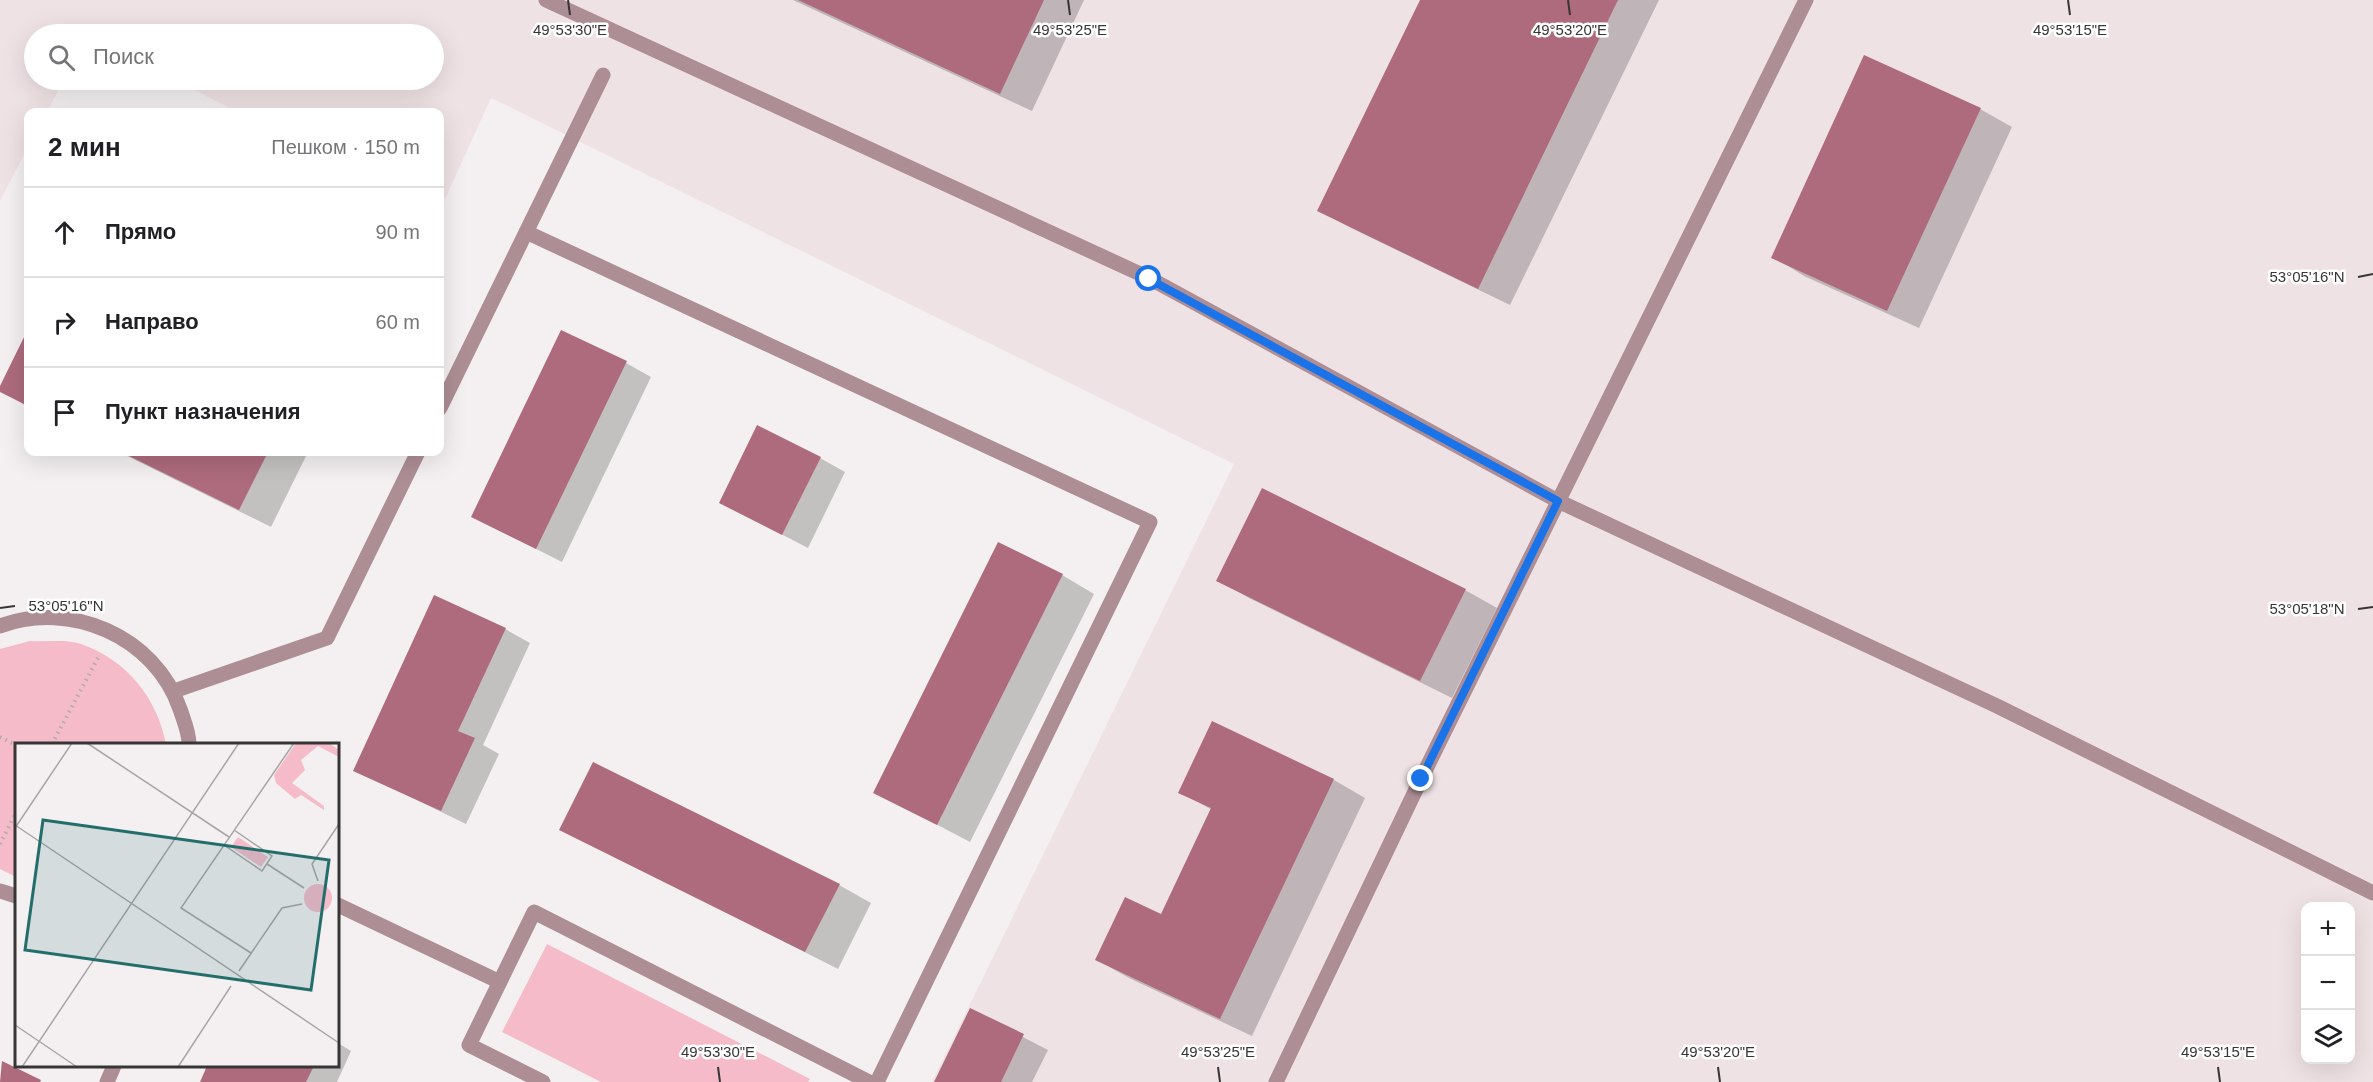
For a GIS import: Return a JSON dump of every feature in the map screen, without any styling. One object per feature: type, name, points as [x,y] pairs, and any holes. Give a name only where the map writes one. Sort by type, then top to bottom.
[{"type":"street","points":[[546,0],[1149,279],[1558,501],[1997,706],[2373,892]]},
{"type":"street","points":[[1276,1082],[1415,789],[1806,0]]},
{"type":"street","points":[[444,400],[603,75]]},
{"type":"street","points":[[526,232],[1150,522],[877,1082]]},
{"type":"street","points":[[174,691],[327,638],[416,456]]},
{"type":"street","points":[[0,626],[22,618],[67,617],[110,630],[147,656],[174,691],[189,736],[189,743]]},
{"type":"street","points":[[0,891],[15,896]]},
{"type":"street","points":[[339,905],[500,982]]},
{"type":"street","points":[[543,1082],[469,1045],[534,912],[869,1082]]},
{"type":"street","points":[[107,1082],[113,1067]]},
{"type":"path","points":[[53,743],[100,654]]},
{"type":"path","points":[[0,736],[15,744]]},
{"type":"path","points":[[0,844],[15,815]]},
{"type":"shaded area","points":[[0,0],[2373,0],[2373,1082],[932,1082],[1234,464],[491,98],[444,201],[444,108],[230,108],[194,90],[444,90],[444,24],[24,24],[24,90],[59,90],[49,108],[24,108],[24,155],[0,201]]},
{"type":"shaded area","points":[[30,641],[62,641],[75,642],[97,651],[126,671],[147,696],[162,727],[166,743],[15,743],[15,876],[0,869],[0,649]]},
{"type":"shaded area","points":[[547,944],[810,1079],[808,1082],[601,1082],[502,1032]]},
{"type":"building","points":[[798,0],[1044,0],[1000,94]]},
{"type":"building","points":[[1420,0],[1618,0],[1478,289],[1317,211]]},
{"type":"building","points":[[1864,55],[1981,108],[1887,311],[1771,258]]},
{"type":"building","points":[[561,330],[627,361],[536,549],[471,517]]},
{"type":"building","points":[[24,337],[24,404],[0,392],[0,386]]},
{"type":"building","points":[[757,425],[821,457],[782,535],[719,503]]},
{"type":"building","points":[[129,456],[266,456],[239,510]]},
{"type":"building","points":[[1262,488],[1466,589],[1420,681],[1216,581]]},
{"type":"building","points":[[998,542],[1063,574],[937,825],[873,793]]},
{"type":"building","points":[[434,595],[506,628],[458,731],[475,738],[441,811],[353,771]]},
{"type":"building","points":[[1212,721],[1334,779],[1220,1019],[1095,960],[1125,897],[1161,914],[1211,808],[1178,793]]},
{"type":"building","points":[[593,762],[840,884],[805,952],[559,830]]},
{"type":"building","points":[[970,1008],[1024,1034],[1001,1082],[934,1082]]},
{"type":"building","points":[[2,1061],[41,1080],[40,1082],[0,1082]]},
{"type":"building","points":[[207,1067],[314,1067],[306,1082],[200,1082]]},
{"type":"route","points":[[1149,279],[1558,501],[1421,779]]}]
